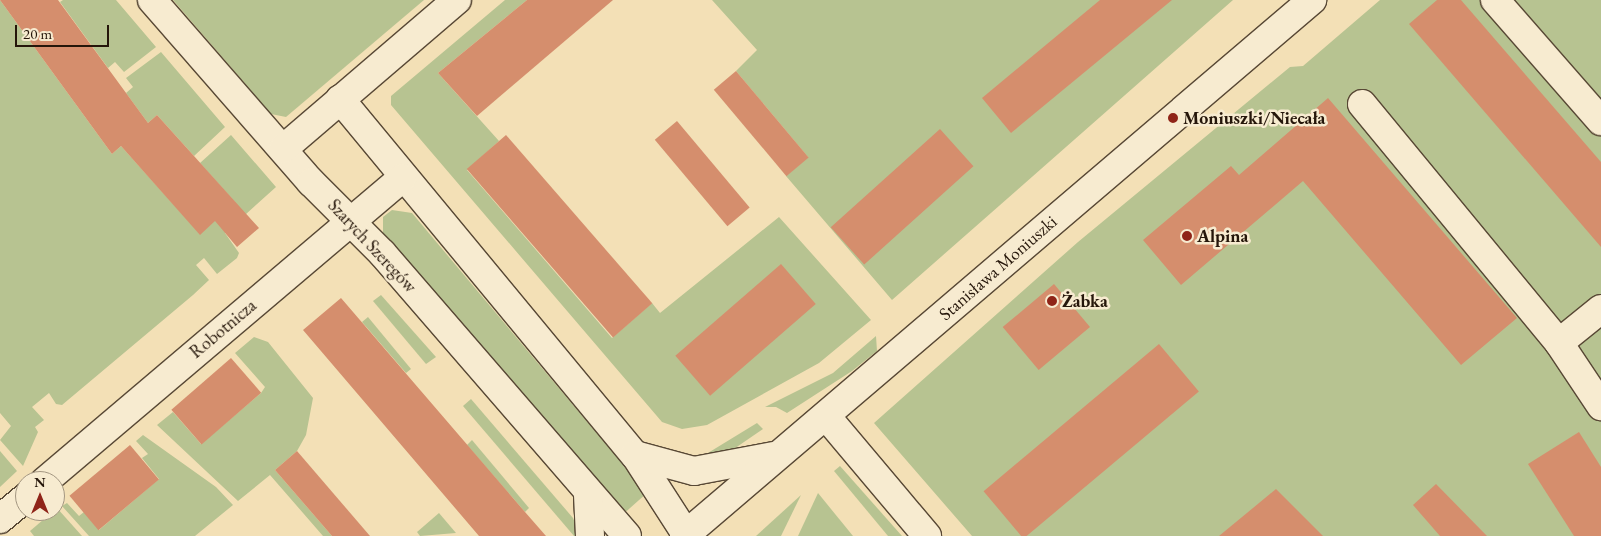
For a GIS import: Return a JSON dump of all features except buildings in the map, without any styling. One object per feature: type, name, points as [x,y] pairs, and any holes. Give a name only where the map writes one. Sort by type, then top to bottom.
[{"type":"street","name":"Szarych Szeregów","points":[[152,0],[283,149],[351,222],[588,495],[626,536]]},
{"type":"street","points":[[283,149],[457,0]]},
{"type":"street","name":"Stanisława Moniuszki","points":[[685,535],[1312,0]]},
{"type":"street","points":[[1495,0],[1601,121]]},
{"type":"street","points":[[340,99],[402,178],[635,455],[685,535]]},
{"type":"street","points":[[1362,104],[1559,343],[1601,406]]},
{"type":"street","name":"Robotnicza","points":[[57,471],[402,178]]},
{"type":"street","points":[[1559,343],[1601,309]]},
{"type":"street","points":[[826,416],[927,536]]},
{"type":"street","points":[[635,455],[694,471],[778,455]]},
{"type":"street","points":[[588,495],[590,536]]},
{"type":"street","points":[[0,519],[15,506]]},
{"type":"green space","points":[[0,0],[112,154],[121,146],[200,234],[235,202],[200,163],[231,135],[276,187],[225,233],[239,253],[237,258],[217,274],[204,258],[196,265],[209,280],[193,295],[62,405],[56,404],[49,393],[32,407],[44,420],[35,427],[38,432],[23,466],[0,440],[11,426],[0,413]]},
{"type":"green space","points":[[63,0],[116,0],[156,47],[124,72],[115,62],[108,68],[60,2]]},
{"type":"green space","points":[[173,0],[424,0],[286,117],[271,114]]},
{"type":"green space","points":[[505,0],[527,0],[438,73],[499,141],[467,170],[612,338],[652,303],[660,313],[779,217],[871,320],[819,363],[707,425],[682,429],[662,422],[391,105],[391,96]]},
{"type":"green space","points":[[712,0],[1233,0],[892,300],[786,176],[808,157],[736,71],[757,50]]},
{"type":"green space","points":[[1380,0],[1601,0],[1601,536],[972,536],[874,423],[1078,242],[1290,67],[1303,66]]},
{"type":"green space","points":[[161,52],[225,127],[194,156],[157,115],[148,123],[126,93],[133,87],[126,78]]},
{"type":"green space","points":[[392,210],[412,213],[647,493],[621,516],[383,237],[383,217]]},
{"type":"green space","points":[[381,295],[436,357],[426,364],[373,301]]},
{"type":"green space","points":[[368,317],[411,369],[406,373],[362,322]]},
{"type":"green space","points":[[876,336],[877,351],[852,371],[787,413],[776,407],[765,407],[833,373]]},
{"type":"green space","points":[[254,337],[268,342],[313,398],[306,435],[297,451],[275,470],[332,536],[323,536],[270,475],[238,501],[157,425],[173,412],[201,444],[261,393],[265,387],[235,353]]},
{"type":"green space","points":[[471,399],[573,518],[581,536],[574,536],[463,406]]},
{"type":"green space","points":[[757,423],[763,429],[725,455],[703,456]]},
{"type":"green space","points":[[143,435],[216,487],[233,505],[195,536],[89,536],[65,509],[65,504],[67,503],[79,516],[84,512],[99,530],[159,479],[142,458],[148,454],[136,441]]},
{"type":"green space","points":[[472,440],[529,508],[525,512],[467,445]]},
{"type":"green space","points":[[0,451],[17,471],[0,487]]},
{"type":"green space","points":[[840,466],[902,536],[888,536],[834,471]]},
{"type":"green space","points":[[818,493],[853,536],[798,536]]},
{"type":"green space","points":[[801,495],[781,536],[756,536]]},
{"type":"green space","points":[[439,513],[456,533],[420,536],[417,532]]},
{"type":"green space","points":[[65,517],[82,536],[34,536],[30,531],[42,521],[65,521]]},
{"type":"place","name":"Moniuszki/Niecała","points":[[1173,118]]},
{"type":"place","name":"Alpina","points":[[1187,236]]},
{"type":"place","name":"Żabka","points":[[1052,301]]}]
